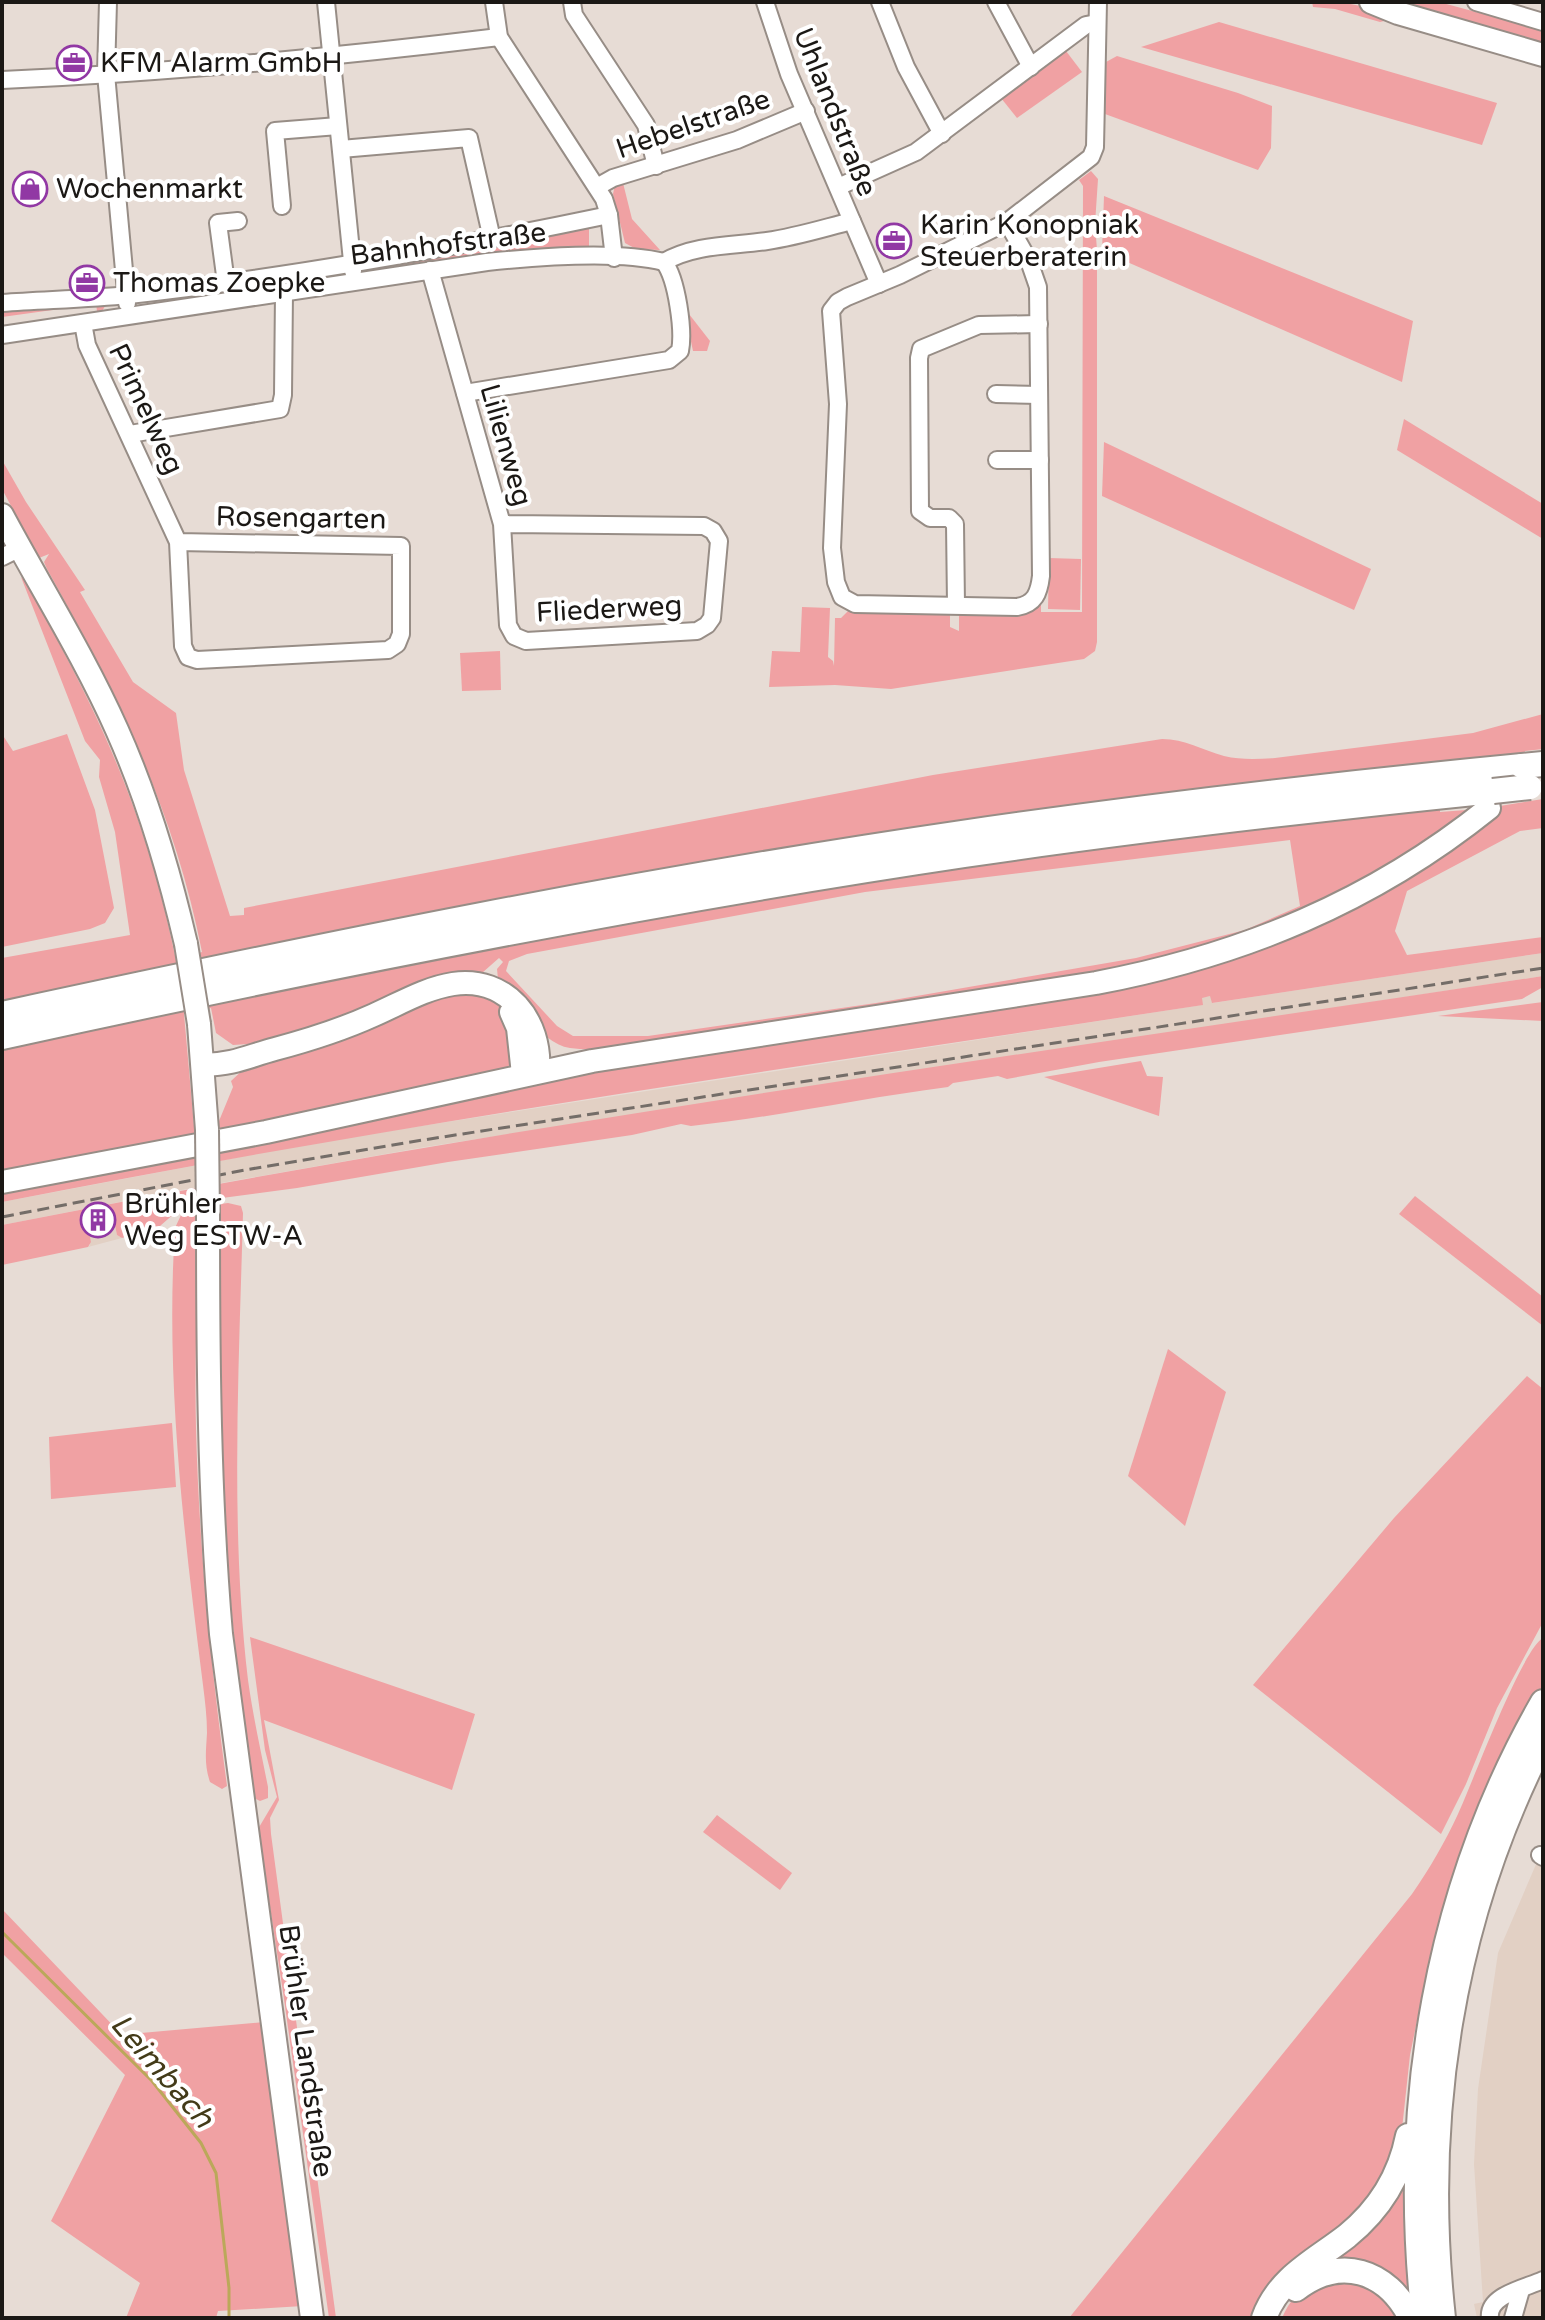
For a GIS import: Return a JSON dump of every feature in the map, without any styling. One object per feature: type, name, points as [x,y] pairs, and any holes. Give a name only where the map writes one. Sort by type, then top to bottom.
[{"type":"highway","points":[[2,1037],[397,954],[807,880],[1124,833],[1491,799],[1535,776]]},
{"type":"highway","points":[[2,1014],[392,932],[959,833],[1225,798],[1535,776]]},
{"type":"highway","points":[[1424,2318],[1416,2211],[1419,2116],[1431,2017],[1457,1906],[1492,1807],[1543,1702]]},
{"type":"highway","points":[[1443,2318],[1434,2187],[1439,2091],[1447,2029],[1464,1950],[1488,1869],[1508,1816],[1543,1741]]},
{"type":"highway","points":[[1264,2318],[1284,2283],[1346,2237],[1384,2197],[1397,2174],[1408,2136],[1419,2116]]},
{"type":"highway","points":[[1277,2318],[1297,2288],[1321,2274],[1346,2270],[1384,2283],[1396,2293],[1411,2318]]},
{"type":"main road","points":[[1371,2],[1399,7],[1543,55]]},
{"type":"main road","name":"Brühler Landstraße","points":[[2,515],[11,552],[76,648],[116,726],[158,836],[186,944],[199,1024],[206,1124],[209,1408],[221,1634],[312,2318]]},
{"type":"main road","points":[[2,1182],[266,1132],[592,1061],[1096,983],[1178,966],[1274,935],[1328,911],[1414,862],[1491,799]]},
{"type":"main road","points":[[202,1057],[242,1061],[318,1038],[451,984],[473,984],[508,997],[524,1012],[536,1038],[531,1073]]},
{"type":"main road","points":[[497,992],[518,1028],[531,1073]]},
{"type":"main road","points":[[536,1038],[554,1049],[592,1061]]},
{"type":"main road","points":[[202,1057],[272,1050]]},
{"type":"main road","points":[[206,1124],[226,1079],[242,1061]]},
{"type":"street","points":[[108,2],[106,74],[128,316]]},
{"type":"street","points":[[326,2],[355,280]]},
{"type":"street","points":[[494,2],[499,37],[604,199],[614,258]]},
{"type":"street","points":[[572,2],[574,15],[646,125],[656,166]]},
{"type":"street","name":"Uhlandstraße","points":[[765,2],[789,74],[879,284]]},
{"type":"street","points":[[880,2],[906,67],[942,134]]},
{"type":"street","points":[[996,2],[1031,67]]},
{"type":"street","points":[[1007,222],[1034,274],[1039,324],[1041,576],[1036,596],[1025,606],[855,604],[842,597],[836,582],[832,548],[838,404],[831,311],[847,297],[1007,222],[1091,157],[1095,147],[1098,2]]},
{"type":"street","points":[[1476,2],[1543,22]]},
{"type":"street","points":[[838,187],[916,152],[1086,25],[1097,23]]},
{"type":"street","points":[[2,80],[332,57],[499,37]]},
{"type":"street","name":"Hebelstraße","points":[[597,187],[613,178],[737,140],[806,111]]},
{"type":"street","points":[[282,206],[275,131],[338,126]]},
{"type":"street","points":[[341,149],[469,138],[492,239]]},
{"type":"street","name":"Bahnhofstraße","points":[[2,303],[127,295],[226,283],[492,239],[609,215]]},
{"type":"street","points":[[226,283],[218,223],[238,221]]},
{"type":"street","points":[[465,393],[669,360],[680,351],[683,339],[672,272],[664,262],[694,251],[782,238],[852,221]]},
{"type":"street","name":"Bahnhofstraße","points":[[2,335],[355,280],[532,257],[664,262]]},
{"type":"street","name":"Lilienweg","points":[[430,270],[502,524],[508,625],[514,636]]},
{"type":"street","points":[[130,434],[280,409],[283,395],[284,292]]},
{"type":"street","name":"Primelweg","points":[[83,323],[87,345],[178,542],[183,646],[188,657]]},
{"type":"street","points":[[956,605],[955,524],[949,518],[930,518],[920,511],[921,349],[979,325],[1039,324]]},
{"type":"street","points":[[996,394],[1039,395]]},
{"type":"street","points":[[997,460],[1040,460]]},
{"type":"street","name":"Fliederweg","points":[[502,524],[704,526],[713,531],[719,541],[712,618],[697,631],[526,641],[514,636]]},
{"type":"street","name":"Rosengarten","points":[[178,542],[401,546],[401,634],[397,644],[388,650],[197,660],[188,657]]},
{"type":"street","points":[[1490,2318],[1489,2310],[1494,2301],[1543,2280]]},
{"type":"street","points":[[1513,2318],[1521,2290]]},
{"type":"shaded area","points":[[1312,2],[1362,6],[1388,20],[1380,22],[1335,9],[1313,7]]},
{"type":"shaded area","points":[[1408,2],[1439,2],[1543,30],[1543,49],[1407,5]]},
{"type":"shaded area","points":[[1219,22],[1497,103],[1482,145],[1141,47]]},
{"type":"shaded area","points":[[1066,51],[1082,72],[1017,118],[1001,98]]},
{"type":"shaded area","points":[[1117,56],[1272,106],[1271,148],[1258,170],[1105,114],[1106,62]]},
{"type":"shaded area","points":[[1091,171],[1098,179],[1095,224],[1095,651],[1084,659],[891,689],[835,685],[769,687],[772,651],[800,652],[802,607],[830,608],[828,657],[834,666],[835,618],[841,618],[848,611],[950,612],[950,627],[959,631],[959,612],[1041,601],[1041,612],[1082,612],[1083,186],[1079,180]]},
{"type":"shaded area","points":[[623,183],[632,219],[660,250],[636,249],[625,243],[613,194],[615,185]]},
{"type":"shaded area","points":[[1104,196],[1413,321],[1402,382],[1102,251]]},
{"type":"shaded area","points":[[589,223],[589,251],[370,272],[369,265]]},
{"type":"shaded area","points":[[109,300],[102,311],[97,311],[96,304],[2,317],[2,306]]},
{"type":"shaded area","points":[[689,314],[710,341],[707,351],[693,351],[686,318]]},
{"type":"shaded area","points":[[1404,419],[1543,504],[1543,539],[1397,450]]},
{"type":"shaded area","points":[[1104,442],[1371,569],[1354,610],[1102,496]]},
{"type":"shaded area","points":[[2,460],[85,590],[80,592],[133,682],[176,713],[184,770],[230,916],[244,915],[244,908],[933,775],[1162,739],[1230,757],[1275,758],[1473,733],[1543,714],[1543,749],[2,1003],[2,958],[130,935],[115,832],[99,777],[100,760],[85,741],[21,577],[31,589],[95,714],[128,792],[155,873],[176,960],[202,952],[176,850],[140,754],[97,662],[47,569],[44,562],[49,554],[39,558],[2,489]]},
{"type":"shaded area","points":[[1049,558],[1081,559],[1080,610],[1048,609]]},
{"type":"shaded area","points":[[500,651],[501,690],[462,691],[460,653]]},
{"type":"shaded area","points":[[2,734],[13,751],[67,734],[95,810],[114,908],[105,923],[90,929],[2,947]]},
{"type":"shaded area","points":[[1543,799],[1543,828],[1520,831],[1407,891],[1395,931],[1407,955],[1543,937],[1543,953],[1212,1003],[1210,996],[1202,998],[1203,1005],[451,1121],[2,1202],[2,1188],[562,1075],[1167,975],[1448,847],[1500,806]]},
{"type":"shaded area","points":[[1440,809],[1440,812],[1479,809],[1312,913],[1157,965],[633,1047],[601,1049],[570,1048],[549,1039],[498,979],[497,969],[503,962],[499,958],[482,973],[276,1042],[233,1045],[216,1033],[211,1008],[184,1014],[195,1137],[2,1176],[2,1049],[368,972],[613,925],[859,883],[1154,841]],"holes":[[[1290,840],[1300,906],[1245,930],[1136,958],[876,1003],[648,1036],[573,1036],[557,1026],[506,971],[509,961],[527,954],[865,892]]]},
{"type":"shaded area","points":[[1543,953],[1543,976],[425,1147],[2,1225],[2,1202],[324,1141],[1202,1005],[1202,997],[1211,996],[1213,1003]]},
{"type":"shaded area","points":[[1543,976],[1543,987],[1522,999],[1099,1062],[1007,1079],[998,1076],[755,1118],[691,1126],[681,1124],[632,1135],[192,1202],[160,1226],[122,1238],[117,1235],[112,1211],[86,1216],[91,1242],[88,1247],[2,1265],[2,1225],[578,1122]]},
{"type":"shaded area","points":[[447,992],[485,996],[500,1007],[509,1034],[511,1063],[506,1069],[219,1133],[219,1121],[233,1087],[231,1081],[246,1067]]},
{"type":"shaded area","points":[[1543,1002],[1543,1021],[1438,1016]]},
{"type":"shaded area","points":[[1141,1061],[1147,1076],[1163,1077],[1159,1116],[1044,1077]]},
{"type":"shaded area","points":[[1415,1196],[1543,1297],[1543,1326],[1399,1214]]},
{"type":"shaded area","points":[[220,1204],[241,1206],[243,1213],[237,1506],[248,1680],[268,1787],[268,1798],[260,1801],[254,1798],[227,1551]]},
{"type":"shaded area","points":[[196,1208],[196,1401],[200,1518],[227,1786],[222,1789],[210,1782],[207,1770],[206,1709],[183,1515],[174,1400],[175,1228],[181,1215]]},
{"type":"shaded area","points":[[112,1210],[117,1235],[122,1238],[88,1247],[86,1216]]},
{"type":"shaded area","points":[[1168,1349],[1226,1392],[1185,1526],[1128,1476]]},
{"type":"shaded area","points":[[1527,1376],[1543,1389],[1543,1622],[1497,1708],[1466,1784],[1441,1834],[1253,1685],[1394,1518]]},
{"type":"shaded area","points":[[172,1423],[176,1487],[51,1499],[49,1437]]},
{"type":"shaded area","points":[[250,1637],[475,1714],[452,1790],[264,1720],[279,1800],[270,1818],[271,1834],[336,2318],[329,2318],[258,1829],[277,1797],[265,1750]]},
{"type":"shaded area","points":[[1543,1638],[1543,1691],[1434,1938],[1410,2055],[1401,2138],[1378,2195],[1256,2318],[1069,2318],[1412,1894],[1453,1824],[1523,1666]]},
{"type":"shaded area","points":[[717,1815],[792,1873],[780,1890],[703,1832]]},
{"type":"shaded area","points":[[1540,1855],[1543,1858],[1543,2318],[1477,2318],[1474,2304],[1483,2302],[1474,2164],[1478,2089],[1498,1953]]},
{"type":"shaded area","points":[[2,1909],[122,2035],[144,2051],[141,2033],[264,2022],[303,2306],[218,2311],[216,2318],[126,2318],[140,2283],[51,2221],[125,2075],[2,1953]]},
{"type":"shaded area","points":[[1405,2170],[1412,2307],[1371,2271],[1276,2301]]},
{"type":"shaded area","points":[[1363,2278],[1407,2318],[1282,2318],[1297,2295],[1315,2284]]},
{"type":"waterway","name":"Leimbach","points":[[2,1932],[152,2081],[201,2143],[216,2173],[229,2288],[229,2318]]},
{"type":"railway","points":[[2,1217],[245,1170],[423,1140],[1543,968]]},
{"type":"place","name":"KFM Alarm GmbH","points":[[74,63]]},
{"type":"place","name":"Wochenmarkt","points":[[30,189]]},
{"type":"place","name":"Karin Konopniak Steuerberaterin","points":[[894,241]]},
{"type":"place","name":"Thomas Zoepke","points":[[87,283]]},
{"type":"place","name":"Brühler Weg ESTW-A","points":[[98,1220]]}]
